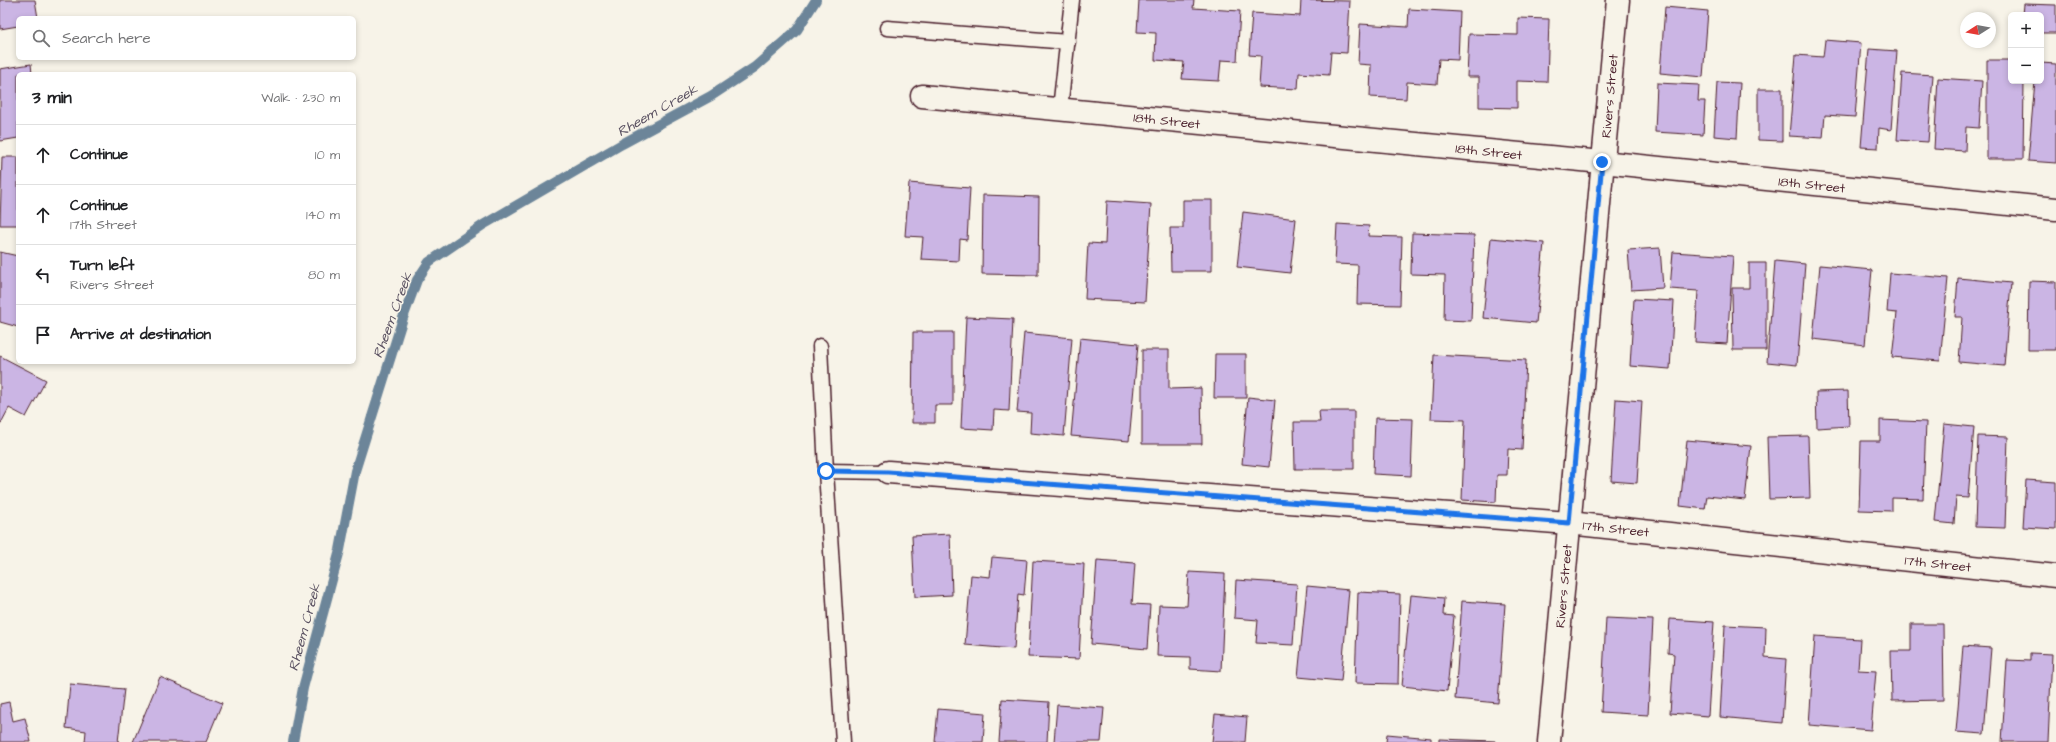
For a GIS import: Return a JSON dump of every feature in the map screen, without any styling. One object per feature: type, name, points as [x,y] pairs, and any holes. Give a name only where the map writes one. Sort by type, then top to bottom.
[{"type":"street","name":"Rivers Street","points":[[1549,742],[1618,0]]},
{"type":"street","name":"18th Street","points":[[922,96],[1602,162],[2056,209]]},
{"type":"street","name":"17th Street","points":[[888,472],[1569,523],[2056,576]]},
{"type":"lane","points":[[1060,109],[1072,0]]},
{"type":"lane","points":[[887,28],[1068,42]]},
{"type":"lane","points":[[820,346],[842,742]]},
{"type":"lane","points":[[826,471],[888,472]]},
{"type":"building","points":[[0,0],[35,0],[38,16],[16,16],[16,26],[0,29]]},
{"type":"building","points":[[1139,0],[1194,0],[1193,8],[1240,11],[1237,61],[1221,60],[1219,81],[1182,79],[1184,62],[1155,60],[1156,33],[1137,32]]},
{"type":"building","points":[[1301,0],[1350,1],[1347,53],[1331,52],[1329,75],[1299,73],[1298,89],[1259,87],[1261,56],[1249,55],[1252,13],[1300,16]]},
{"type":"building","points":[[2024,4],[2056,5],[2056,33],[2044,33],[2044,12],[2023,12]]},
{"type":"building","points":[[1665,7],[1708,11],[1703,77],[1660,73]]},
{"type":"building","points":[[1409,9],[1460,12],[1458,60],[1439,59],[1437,84],[1407,82],[1406,99],[1370,97],[1371,65],[1358,64],[1360,24],[1408,27]]},
{"type":"building","points":[[1518,18],[1549,19],[1547,82],[1517,81],[1517,108],[1479,107],[1479,77],[1467,77],[1469,34],[1518,35]]},
{"type":"building","points":[[1825,40],[1861,43],[1855,117],[1825,115],[1823,138],[1789,136],[1796,55],[1823,57]]},
{"type":"building","points":[[1869,49],[1897,51],[1891,130],[1879,128],[1878,148],[1861,147]]},
{"type":"building","points":[[1987,60],[2008,60],[2008,84],[2024,84],[2023,159],[1987,159]]},
{"type":"building","points":[[2044,63],[2056,64],[2056,163],[2028,161],[2035,84],[2044,84]]},
{"type":"building","points":[[31,64],[32,72],[16,72],[16,138],[0,141],[0,69]]},
{"type":"building","points":[[1902,73],[1933,75],[1928,142],[1897,140]]},
{"type":"building","points":[[1938,78],[1982,81],[1979,128],[1966,127],[1965,151],[1934,149]]},
{"type":"building","points":[[1717,82],[1740,83],[1737,138],[1714,136]]},
{"type":"building","points":[[1657,83],[1699,85],[1698,101],[1705,101],[1703,135],[1655,132]]},
{"type":"building","points":[[1758,89],[1782,89],[1782,141],[1758,140]]},
{"type":"building","points":[[2,157],[16,157],[16,225],[0,225]]},
{"type":"building","points":[[909,183],[970,188],[967,240],[960,239],[959,261],[921,259],[923,237],[905,236]]},
{"type":"building","points":[[983,195],[1039,197],[1038,275],[982,274]]},
{"type":"building","points":[[1183,200],[1212,200],[1212,271],[1171,271],[1170,228],[1183,228]]},
{"type":"building","points":[[1107,201],[1151,204],[1145,302],[1085,299],[1088,243],[1105,244]]},
{"type":"building","points":[[1243,212],[1296,219],[1290,273],[1237,267]]},
{"type":"building","points":[[1337,224],[1369,226],[1368,236],[1402,237],[1400,305],[1357,304],[1358,265],[1335,264]]},
{"type":"building","points":[[1412,233],[1474,235],[1471,321],[1444,320],[1445,275],[1411,274]]},
{"type":"building","points":[[1491,238],[1544,243],[1536,323],[1483,318]]},
{"type":"building","points":[[1660,248],[1663,288],[1631,290],[1628,250]]},
{"type":"building","points":[[0,252],[16,256],[16,326],[0,322]]},
{"type":"building","points":[[1673,252],[1733,256],[1727,344],[1695,342],[1698,291],[1670,289]]},
{"type":"building","points":[[1775,261],[1805,264],[1797,365],[1767,362]]},
{"type":"building","points":[[1749,263],[1766,263],[1766,350],[1733,350],[1732,288],[1749,288]]},
{"type":"building","points":[[1820,265],[1872,270],[1865,345],[1813,339]]},
{"type":"building","points":[[1890,273],[1948,278],[1940,361],[1892,357],[1897,313],[1887,312]]},
{"type":"building","points":[[1958,278],[2011,283],[2004,366],[1959,362],[1962,317],[1955,317]]},
{"type":"building","points":[[2029,281],[2056,282],[2056,350],[2028,350]]},
{"type":"building","points":[[1634,299],[1674,301],[1670,369],[1630,366]]},
{"type":"building","points":[[966,317],[1013,319],[1009,411],[994,410],[993,430],[961,428]]},
{"type":"building","points":[[913,332],[953,332],[953,405],[935,405],[935,423],[912,423]]},
{"type":"building","points":[[1024,333],[1072,338],[1064,436],[1030,433],[1031,413],[1017,412]]},
{"type":"building","points":[[1080,338],[1138,344],[1129,441],[1071,436]]},
{"type":"building","points":[[1142,350],[1169,350],[1169,389],[1201,388],[1202,444],[1142,444]]},
{"type":"building","points":[[1215,354],[1246,354],[1246,398],[1214,398]]},
{"type":"building","points":[[1434,355],[1526,360],[1522,450],[1508,449],[1507,475],[1497,475],[1496,502],[1462,500],[1465,420],[1431,419]]},
{"type":"building","points":[[0,356],[46,380],[26,417],[9,408],[0,425]]},
{"type":"building","points":[[1848,391],[1849,426],[1817,428],[1816,392]]},
{"type":"building","points":[[1248,397],[1275,400],[1269,467],[1242,464]]},
{"type":"building","points":[[1616,399],[1642,401],[1637,483],[1611,481]]},
{"type":"building","points":[[1319,411],[1354,411],[1354,469],[1295,469],[1294,422],[1320,422]]},
{"type":"building","points":[[1375,418],[1413,419],[1411,476],[1373,474]]},
{"type":"building","points":[[1880,420],[1926,422],[1923,499],[1892,498],[1892,511],[1859,510],[1861,441],[1880,441]]},
{"type":"building","points":[[1944,424],[1974,427],[1968,498],[1956,497],[1954,524],[1935,522]]},
{"type":"building","points":[[1808,436],[1810,498],[1769,499],[1767,437]]},
{"type":"building","points":[[1978,436],[2008,437],[2005,528],[1975,527]]},
{"type":"building","points":[[1687,440],[1751,446],[1745,500],[1707,496],[1705,509],[1680,506]]},
{"type":"building","points":[[2026,480],[2056,482],[2056,529],[2023,527]]},
{"type":"building","points":[[950,534],[952,595],[915,597],[912,536]]},
{"type":"building","points":[[992,557],[1027,560],[1024,595],[1018,594],[1014,649],[965,645],[971,575],[990,577]]},
{"type":"building","points":[[1097,560],[1135,563],[1132,604],[1150,605],[1147,649],[1091,644]]},
{"type":"building","points":[[1033,561],[1084,564],[1079,659],[1028,657]]},
{"type":"building","points":[[1189,572],[1225,574],[1221,671],[1190,669],[1190,657],[1157,656],[1159,605],[1187,606]]},
{"type":"building","points":[[1236,580],[1297,584],[1293,645],[1256,643],[1258,620],[1234,618]]},
{"type":"building","points":[[1307,586],[1349,590],[1341,681],[1298,677]]},
{"type":"building","points":[[1358,592],[1400,594],[1398,684],[1355,683]]},
{"type":"building","points":[[1411,595],[1444,598],[1443,615],[1454,616],[1447,691],[1402,686]]},
{"type":"building","points":[[1462,601],[1505,604],[1498,703],[1455,699]]},
{"type":"building","points":[[1606,618],[1653,620],[1648,715],[1601,712]]},
{"type":"building","points":[[1670,619],[1714,622],[1708,716],[1670,713],[1674,654],[1668,653]]},
{"type":"building","points":[[1911,624],[1943,624],[1944,700],[1892,701],[1891,651],[1911,651]]},
{"type":"building","points":[[1725,625],[1766,627],[1765,657],[1786,659],[1782,723],[1720,717]]},
{"type":"building","points":[[1815,636],[1860,639],[1858,670],[1876,671],[1871,730],[1809,725]]},
{"type":"building","points":[[1963,646],[1991,648],[1984,734],[1956,732]]},
{"type":"building","points":[[2030,653],[2052,654],[2048,742],[2002,742],[2007,660],[2030,661]]},
{"type":"building","points":[[160,677],[222,703],[206,742],[133,742]]},
{"type":"building","points":[[70,684],[124,689],[118,742],[85,742],[86,731],[66,728]]},
{"type":"building","points":[[1002,699],[1049,702],[1047,742],[999,742]]},
{"type":"building","points":[[9,702],[13,721],[25,718],[31,742],[0,742],[0,704]]},
{"type":"building","points":[[1057,705],[1104,708],[1101,742],[1054,742]]},
{"type":"building","points":[[938,709],[985,713],[983,742],[935,742]]},
{"type":"building","points":[[1215,714],[1247,717],[1245,742],[1212,742]]},
{"type":"building","points":[[1387,734],[1431,738],[1431,742],[1386,742]]},
{"type":"building","points":[[1439,739],[1495,741],[1495,742],[1439,742]]},
{"type":"waterway","name":"Rheem Creek","points":[[293,742],[303,688],[340,550],[355,471],[403,318],[417,280],[429,262],[483,225],[622,144],[711,96],[755,67],[797,30],[816,0]]},
{"type":"route","points":[[826,471],[888,472],[1569,523],[1602,162]]}]
